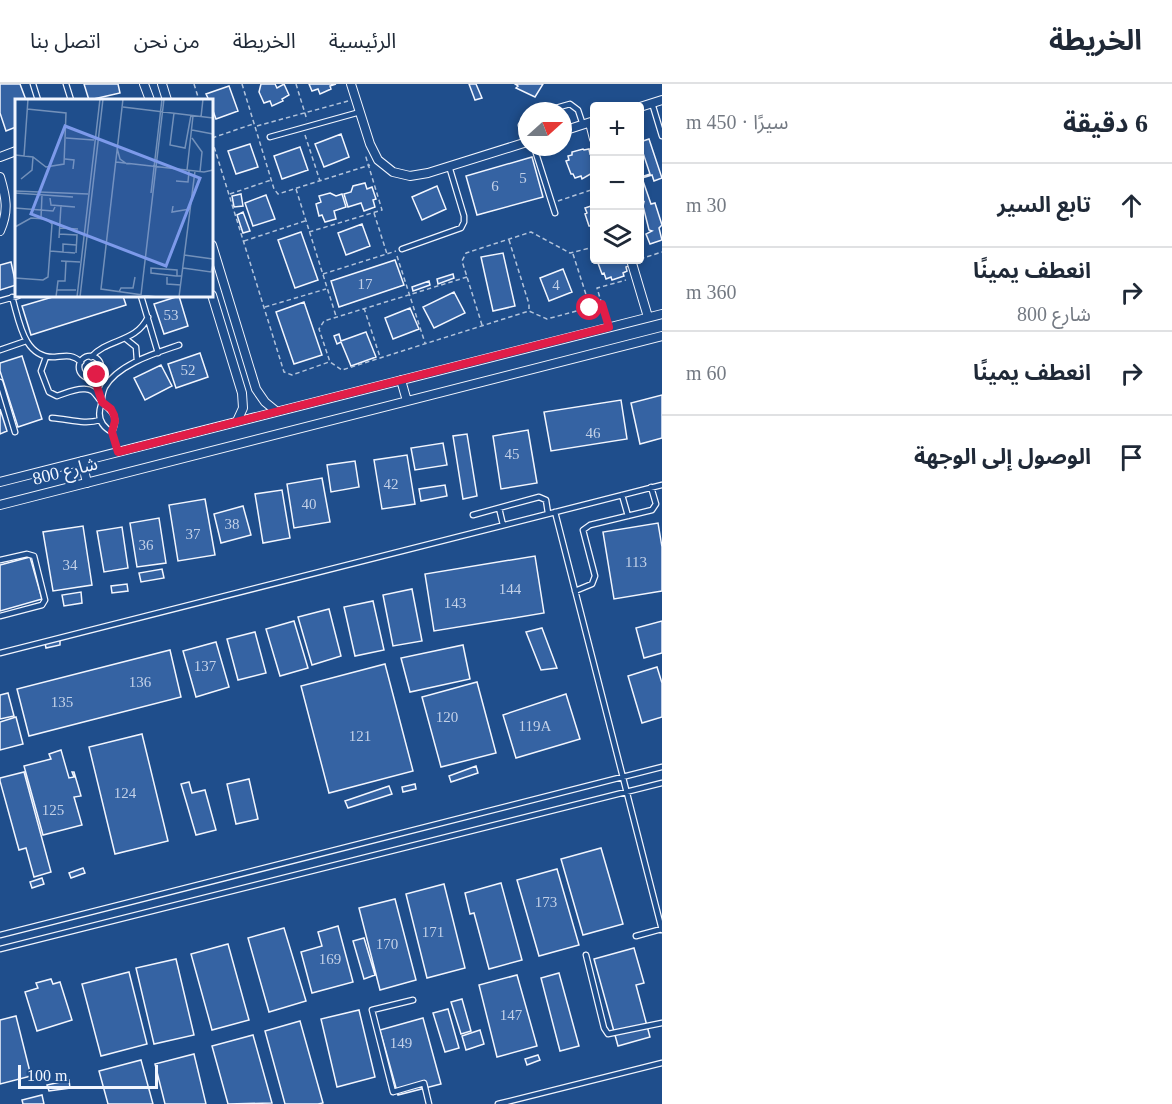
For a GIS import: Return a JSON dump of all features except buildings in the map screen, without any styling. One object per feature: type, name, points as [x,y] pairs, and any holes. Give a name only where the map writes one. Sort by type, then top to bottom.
[{"type":"street","points":[[144,84],[150,99]]},
{"type":"street","points":[[162,84],[167,99]]},
{"type":"street","points":[[351,84],[370,144],[378,160],[393,172],[410,176],[518,144]]},
{"type":"street","points":[[644,106],[662,100]]},
{"type":"street","points":[[572,128],[589,123]]},
{"type":"street","points":[[0,156],[15,151]]},
{"type":"street","points":[[0,177],[7,208],[0,231]]},
{"type":"street","points":[[213,248],[256,389],[265,402],[276,411]]},
{"type":"street","points":[[632,264],[648,317]]},
{"type":"street","points":[[213,297],[242,393],[243,408],[237,421]]},
{"type":"street","name":"شارع 800","points":[[0,482],[662,314]]},
{"type":"street","name":"شارع 800","points":[[0,505],[662,336]]},
{"type":"street","points":[[401,380],[407,401]]},
{"type":"street","points":[[82,461],[87,483]]},
{"type":"lane","points":[[33,84],[38,99]]},
{"type":"lane","points":[[66,84],[71,99]]},
{"type":"lane","points":[[652,104],[662,136]]},
{"type":"lane","points":[[572,106],[589,123]]},
{"type":"lane","points":[[270,137],[360,112]]},
{"type":"lane","points":[[537,156],[555,213]]},
{"type":"lane","points":[[402,249],[461,228],[464,216],[449,166]]},
{"type":"lane","points":[[0,301],[15,296]]},
{"type":"lane","points":[[15,297],[26,341],[31,348],[46,357],[69,356],[81,362]]},
{"type":"lane","points":[[141,297],[158,353]]},
{"type":"lane","points":[[81,362],[106,345],[126,339],[140,330],[148,317]]},
{"type":"lane","points":[[126,339],[136,347],[137,361]]},
{"type":"lane","points":[[0,350],[26,341]]},
{"type":"lane","points":[[46,357],[41,371],[49,392],[57,396],[82,388],[95,392],[102,402],[111,409],[114,415],[112,432],[100,420],[99,408],[102,402],[107,384],[137,361],[179,345]]},
{"type":"lane","points":[[81,362],[80,369],[83,375],[94,377],[99,373],[101,366],[97,359],[91,357]]},
{"type":"lane","points":[[94,377],[102,402]]},
{"type":"lane","points":[[0,382],[15,432]]},
{"type":"lane","points":[[52,418],[85,423],[100,420]]},
{"type":"lane","points":[[0,653],[662,485]]},
{"type":"lane","points":[[575,591],[592,584],[595,576],[583,530],[590,525],[652,510],[656,504],[651,487]]},
{"type":"lane","points":[[622,495],[628,516]]},
{"type":"lane","points":[[473,515],[543,497],[546,500],[548,513]]},
{"type":"lane","points":[[499,508],[504,525]]},
{"type":"lane","points":[[555,512],[662,930],[636,936]]},
{"type":"lane","points":[[0,560],[27,554],[34,556],[45,600],[42,605],[0,616]]},
{"type":"lane","points":[[0,935],[662,767]]},
{"type":"lane","points":[[0,949],[662,783]]},
{"type":"lane","points":[[586,955],[604,1028],[608,1034],[662,1023]]},
{"type":"lane","points":[[413,1000],[372,1010],[393,1092],[424,1083],[429,1104]]},
{"type":"lane","points":[[498,1104],[662,1063]]},
{"type":"path","points":[[194,85],[201,84]]},
{"type":"path","points":[[242,84],[271,179],[278,194],[368,166],[378,160]]},
{"type":"path","points":[[296,84],[309,126]]},
{"type":"path","points":[[213,139],[255,125],[349,101]]},
{"type":"path","points":[[302,128],[320,182]]},
{"type":"path","points":[[213,142],[285,372],[292,375],[330,362]]},
{"type":"path","points":[[309,232],[382,210],[368,166]]},
{"type":"path","points":[[228,194],[271,179]]},
{"type":"path","points":[[296,189],[336,317]]},
{"type":"path","points":[[552,203],[590,190]]},
{"type":"path","points":[[374,212],[387,254]]},
{"type":"path","points":[[243,242],[306,221]]},
{"type":"path","points":[[482,326],[462,261],[464,255],[531,232],[573,253],[590,248]]},
{"type":"path","points":[[509,239],[530,304],[529,311]]},
{"type":"path","points":[[322,274],[402,249]]},
{"type":"path","points":[[396,251],[425,344]]},
{"type":"path","points":[[644,257],[662,252]]},
{"type":"path","points":[[573,253],[590,308]]},
{"type":"path","points":[[467,277],[324,321],[319,329],[330,362],[342,370],[529,311],[547,319],[602,304]]},
{"type":"path","points":[[609,327],[597,288],[636,277]]},
{"type":"path","points":[[264,308],[327,288]]},
{"type":"path","points":[[364,308],[380,358]]},
{"type":"route","points":[[97,375],[94,377],[102,402],[111,409],[114,415],[115,427],[112,432],[118,452],[609,327],[602,304],[590,308]]}]
